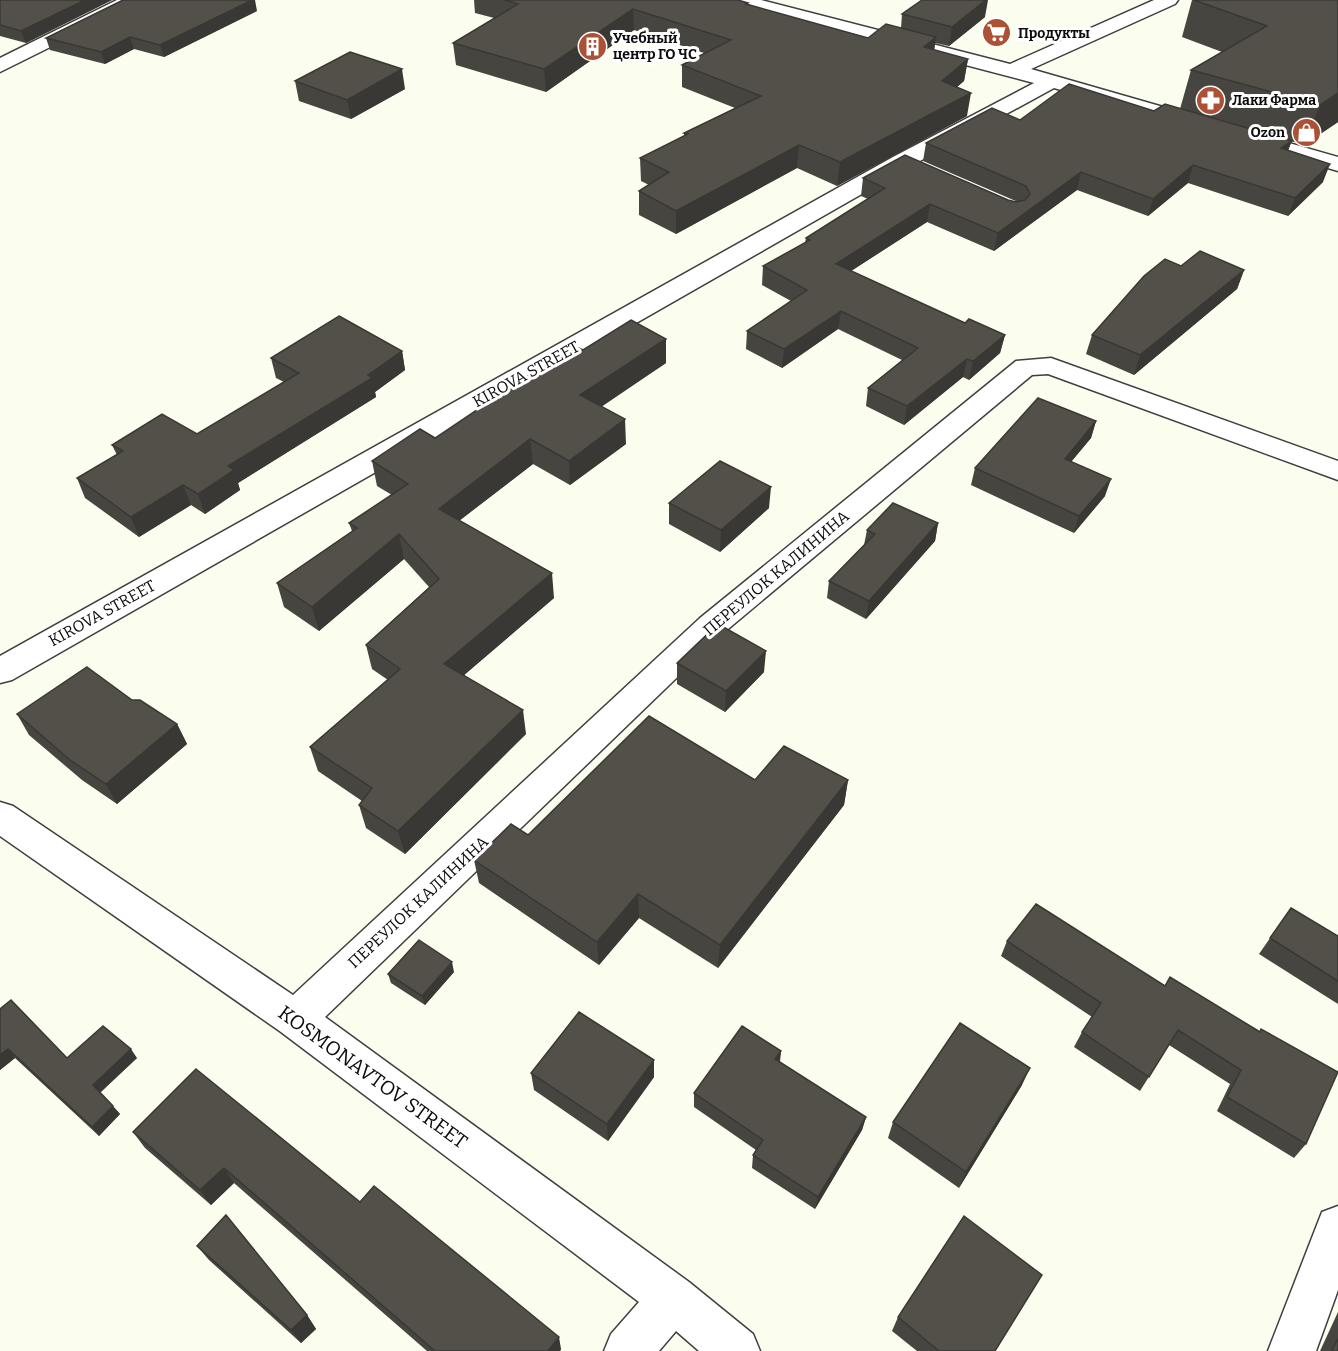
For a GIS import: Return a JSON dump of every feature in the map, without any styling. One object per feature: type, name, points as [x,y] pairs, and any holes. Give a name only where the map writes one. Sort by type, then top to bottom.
[{"type":"street","points":[[0,66],[131,0]]},
{"type":"street","points":[[739,0],[1053,81],[1338,164]]},
{"type":"street","points":[[1012,70],[1169,0]]},
{"type":"street","name":"KIROVA STREET","points":[[0,671],[912,167],[1053,81]]},
{"type":"street","name":"ПЕРЕУЛОК КАЛИНИНА","points":[[295,1019],[711,626],[1025,367],[1051,366],[1338,471]]},
{"type":"street","name":"KOSMONAVTOV STREET","points":[[0,817],[295,1019],[673,1298],[736,1351]]},
{"type":"street","points":[[1292,1351],[1338,1228]]},
{"type":"street","points":[[628,1351],[673,1298]]},
{"type":"building","points":[[0,0],[85,0],[21,31],[0,25]]},
{"type":"building","points":[[123,0],[252,0],[160,45],[130,37],[101,52],[46,38]]},
{"type":"building","points":[[504,0],[738,0],[868,38],[886,24],[936,37],[924,47],[968,59],[942,81],[971,93],[840,162],[799,145],[676,211],[639,191],[669,172],[640,158],[688,134],[684,133],[761,96],[682,65],[731,40],[633,9],[544,69],[453,43],[518,4]]},
{"type":"building","points":[[922,0],[986,0],[952,27],[902,14]]},
{"type":"building","points":[[1194,0],[1338,0],[1338,93],[1320,105],[1191,70],[1267,26]]},
{"type":"building","points":[[350,52],[402,69],[347,100],[295,81]]},
{"type":"building","points":[[1069,84],[1154,111],[1165,104],[1292,141],[1281,148],[1330,164],[1295,198],[1193,165],[1153,199],[1081,172],[998,233],[930,204],[836,264],[965,323],[969,319],[1005,335],[973,361],[967,359],[907,406],[868,388],[918,348],[841,311],[784,349],[747,331],[807,290],[763,266],[810,240],[806,238],[885,188],[863,178],[905,155],[1008,200],[1016,202],[1025,200],[1030,194],[1026,186],[926,143],[992,108],[1020,120]]},
{"type":"building","points":[[1200,251],[1244,270],[1140,355],[1092,335],[1144,276],[1165,259],[1181,266]]},
{"type":"building","points":[[339,316],[402,351],[368,375],[372,378],[228,466],[234,470],[198,494],[183,485],[131,517],[77,478],[123,451],[112,445],[162,414],[197,434],[299,373],[271,358]]},
{"type":"building","points":[[631,320],[666,339],[580,395],[625,419],[569,461],[530,439],[439,509],[552,573],[444,664],[523,710],[398,831],[359,805],[372,788],[310,747],[400,669],[366,645],[439,579],[399,534],[312,607],[277,583],[357,528],[349,523],[408,484],[372,461],[420,429],[435,438],[535,371],[540,374],[579,348],[583,350]]},
{"type":"building","points":[[1038,398],[1096,421],[1065,459],[1111,479],[1079,516],[975,468]]},
{"type":"building","points":[[720,461],[771,487],[721,530],[669,503]]},
{"type":"building","points":[[893,503],[938,523],[869,601],[829,581],[875,534],[867,530]]},
{"type":"building","points":[[718,624],[766,651],[726,691],[677,663]]},
{"type":"building","points":[[87,667],[132,700],[140,700],[177,724],[106,784],[70,760],[17,714]]},
{"type":"building","points":[[649,716],[755,780],[784,746],[848,780],[720,945],[638,894],[597,942],[474,860],[511,824],[528,835]]},
{"type":"building","points":[[1036,904],[1165,986],[1170,977],[1260,1032],[1261,1029],[1338,1072],[1306,1144],[1227,1097],[1241,1070],[1178,1030],[1149,1077],[1082,1032],[1101,1003],[1007,941]]},
{"type":"building","points":[[1291,908],[1338,936],[1338,981],[1270,938]]},
{"type":"building","points":[[419,940],[452,962],[422,996],[388,974]]},
{"type":"building","points":[[11,1000],[67,1058],[103,1026],[131,1049],[93,1085],[113,1106],[92,1127],[8,1049],[0,1055],[0,1009]]},
{"type":"building","points":[[579,1012],[654,1060],[607,1124],[531,1073]]},
{"type":"building","points":[[960,1023],[1030,1068],[966,1172],[893,1122]]},
{"type":"building","points":[[742,1026],[781,1051],[775,1059],[866,1117],[818,1197],[753,1155],[763,1140],[694,1093]]},
{"type":"building","points":[[196,1069],[360,1202],[374,1186],[559,1337],[548,1351],[435,1351],[224,1168],[200,1190],[133,1132]]},
{"type":"building","points":[[226,1215],[307,1315],[291,1330],[197,1246]]},
{"type":"building","points":[[964,1216],[1042,1275],[995,1351],[939,1351],[898,1317]]},
{"type":"building","points":[[1338,1338],[1338,1351],[1332,1351]]},
{"type":"place","name":"Продукты","points":[[997,33]]},
{"type":"place","name":"Учебный центр ГО ЧС","points":[[592,46]]},
{"type":"place","name":"Лаки Фарма","points":[[1211,100]]},
{"type":"place","name":"Ozon","points":[[1306,132]]}]
